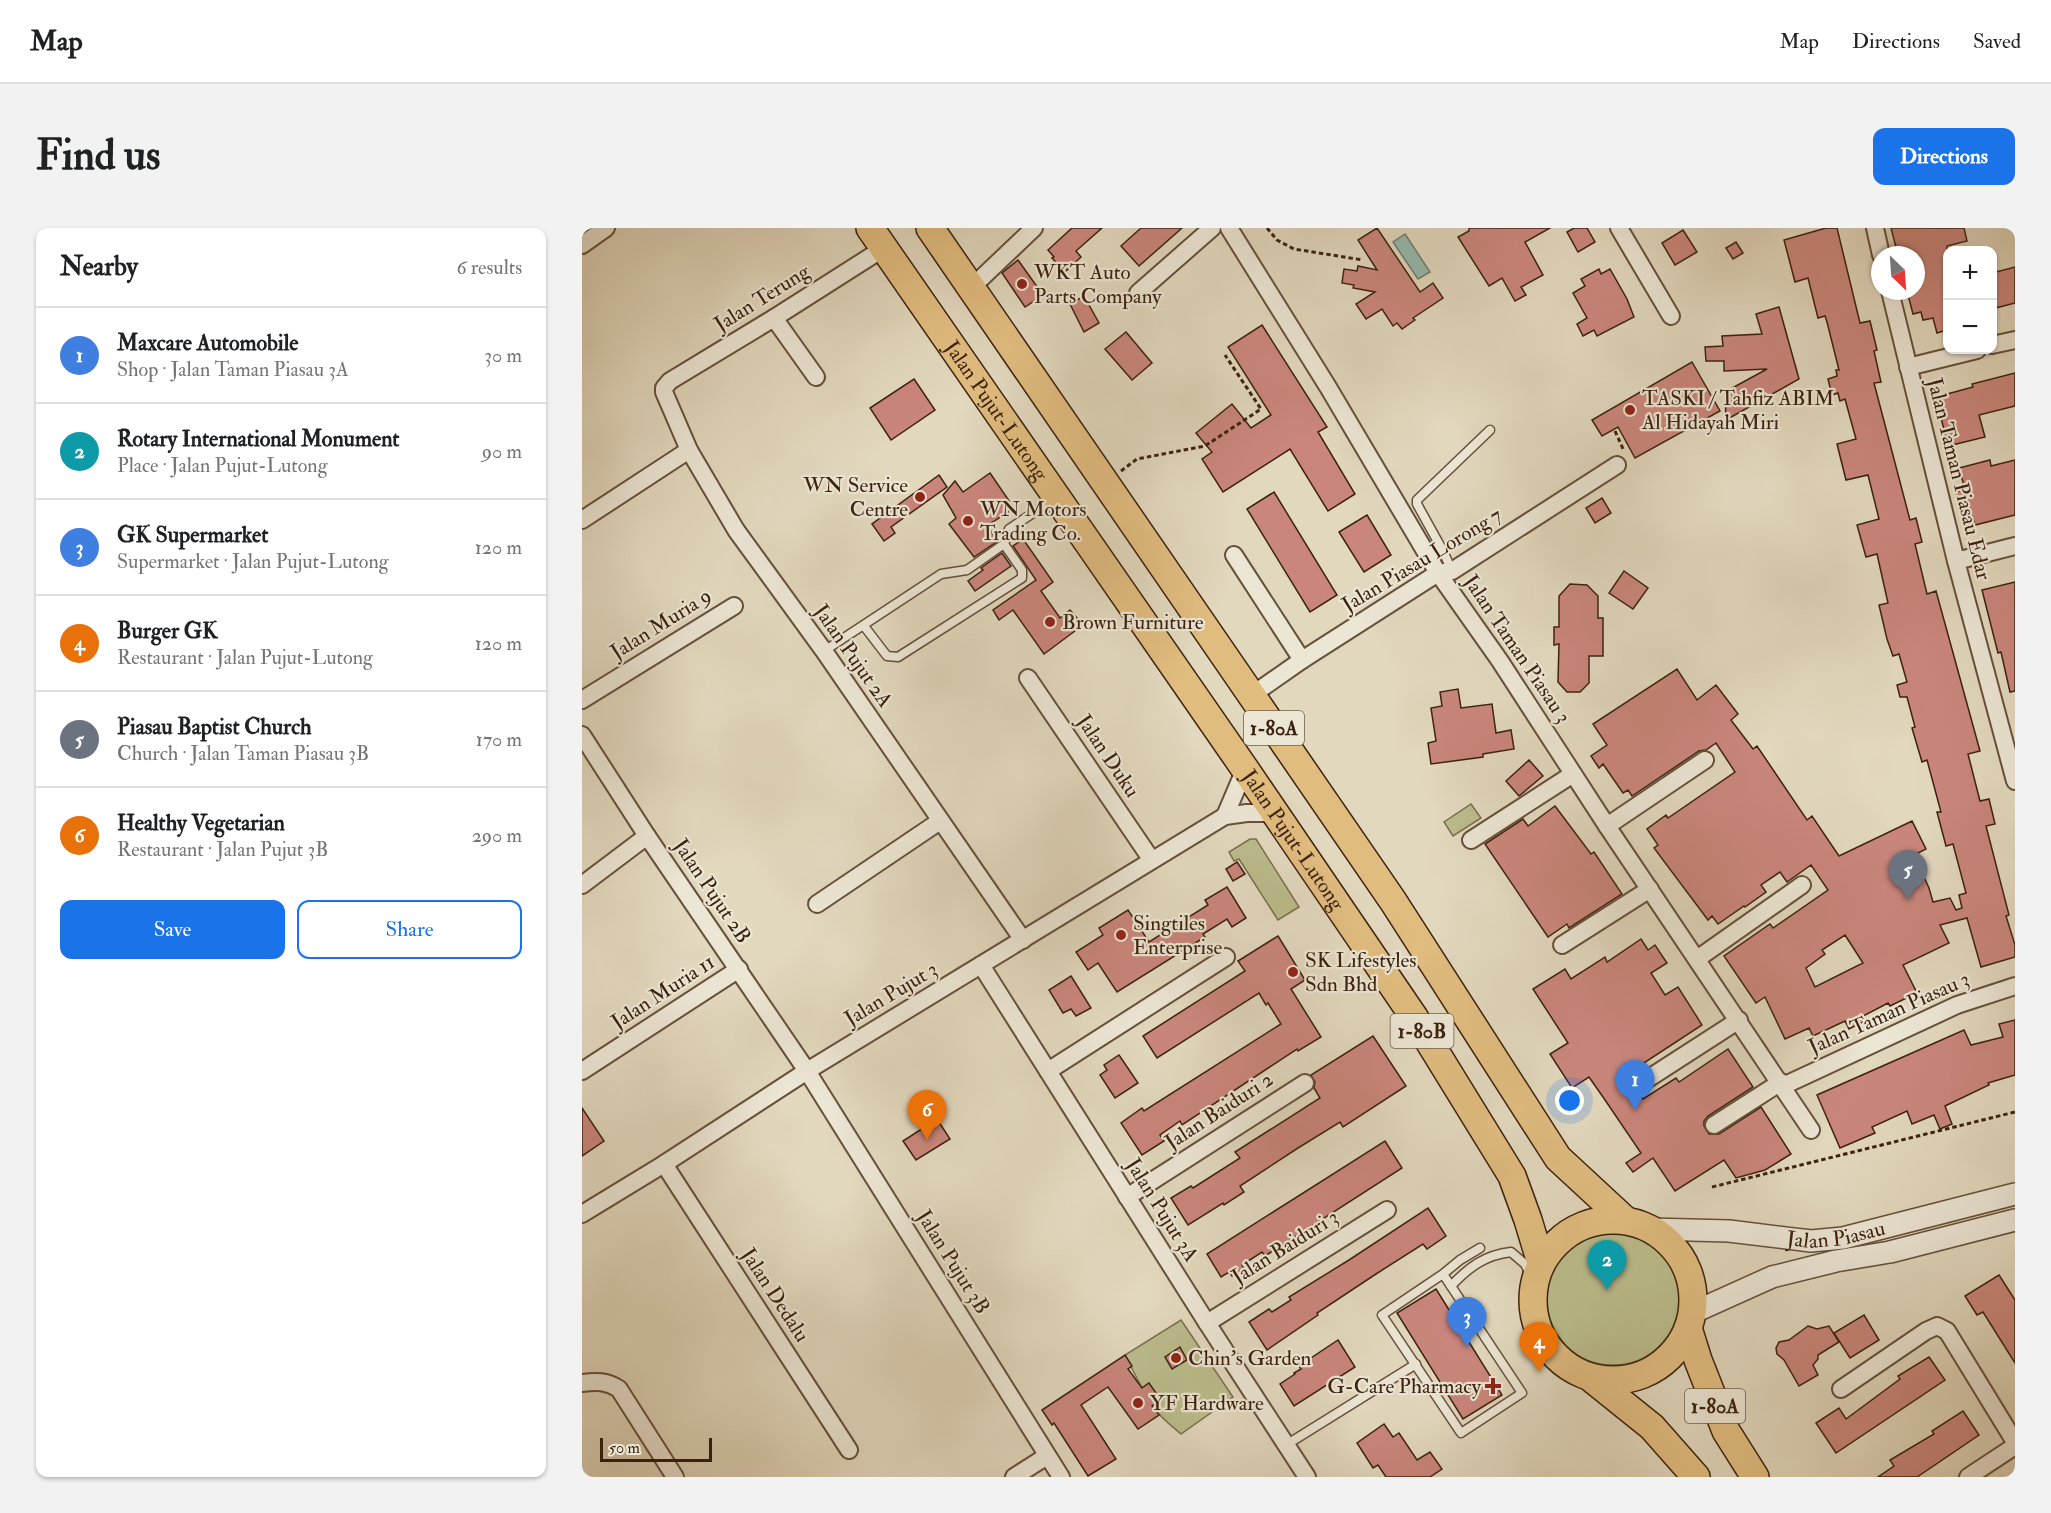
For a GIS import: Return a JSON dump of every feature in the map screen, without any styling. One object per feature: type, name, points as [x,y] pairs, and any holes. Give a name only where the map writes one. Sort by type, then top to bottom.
[{"type":"highway","name":"1-80A","points":[[930,228],[1400,911],[1558,1158],[1625,1220]]},
{"type":"highway","name":"Jalan Pujut-Lutong","points":[[877,238],[1414,1017],[1512,1176],[1528,1220],[1538,1273]]},
{"type":"highway","points":[[1591,1378],[1621,1380],[1649,1372],[1673,1353],[1690,1321],[1691,1280],[1676,1250],[1651,1229],[1625,1220],[1600,1221],[1576,1229],[1556,1243],[1538,1273],[1532,1305],[1538,1329],[1550,1351],[1569,1367],[1591,1378],[1652,1427],[1696,1477]]},
{"type":"highway","name":"1-80A","points":[[1690,1321],[1698,1360],[1723,1423],[1755,1477]]},
{"type":"street","points":[[582,245],[606,228]]},
{"type":"street","points":[[971,288],[1034,228]]},
{"type":"street","points":[[1137,293],[1212,228]]},
{"type":"street","name":"Jalan Taman Piasau 3","points":[[1229,228],[1500,661],[1607,826],[1811,1130]]},
{"type":"street","points":[[1619,228],[1671,316]]},
{"type":"street","points":[[1875,228],[1879,246]]},
{"type":"street","name":"Jalan Terung","points":[[664,388],[670,381],[774,318],[877,238]]},
{"type":"street","name":"Jalan Taman Piasau Edar","points":[[1892,300],[1956,561],[2012,758],[2015,781]]},
{"type":"street","points":[[774,318],[816,377]]},
{"type":"street","points":[[1997,344],[2015,340]]},
{"type":"street","points":[[1908,368],[1962,354]]},
{"type":"street","name":"Jalan Pujut 2A","points":[[664,388],[665,396],[689,450],[736,530],[824,651],[1023,940]]},
{"type":"street","points":[[582,519],[689,450]]},
{"type":"street","name":"Jalan Piasau Lorong 7","points":[[1252,695],[1302,660],[1617,465]]},
{"type":"street","points":[[1956,561],[2015,546]]},
{"type":"street","points":[[1234,555],[1302,660]]},
{"type":"street","name":"Jalan Muria 9","points":[[582,700],[734,606]]},
{"type":"street","name":"Jalan Duku","points":[[1028,678],[1151,860]]},
{"type":"street","name":"Jalan Pujut 2B","points":[[582,735],[647,836],[807,1071]]},
{"type":"street","points":[[1607,826],[1705,760]]},
{"type":"street","points":[[1225,816],[1245,769]]},
{"type":"street","points":[[1471,840],[1573,774]]},
{"type":"street","name":"Jalan Pujut 3","points":[[582,1214],[807,1071],[1225,816],[1275,813]]},
{"type":"street","points":[[817,904],[940,821]]},
{"type":"street","points":[[582,885],[647,836]]},
{"type":"street","points":[[1697,958],[1802,885]]},
{"type":"street","points":[[1562,945],[1650,889]]},
{"type":"street","points":[[1048,1071],[1226,957]]},
{"type":"street","name":"Jalan Pujut 3A","points":[[981,965],[1307,1477]]},
{"type":"street","name":"Jalan Muria 11","points":[[582,1071],[738,969]]},
{"type":"street","name":"Jalan Taman Piasau 3","points":[[1782,1084],[1957,1005],[2015,986]]},
{"type":"street","points":[[1643,1082],[1739,1020]]},
{"type":"street","name":"Jalan Pujut 3B","points":[[807,1071],[1061,1477]]},
{"type":"street","name":"Jalan Baiduri 2","points":[[1127,1197],[1305,1083]]},
{"type":"street","points":[[1714,1125],[1782,1084]]},
{"type":"street","name":"Jalan Dedalu","points":[[664,1164],[849,1450]]},
{"type":"street","name":"Jalan Piasau","points":[[1651,1229],[1729,1231],[1811,1241],[1843,1238],[2015,1194]]},
{"type":"street","name":"Jalan Baiduri 3","points":[[1207,1323],[1387,1210]]},
{"type":"street","name":"Jalan Piasau","points":[[1690,1321],[1772,1277],[1836,1261],[1890,1252],[2015,1220]]},
{"type":"street","points":[[1841,1389],[1926,1331],[1936,1326],[1947,1331],[2015,1444],[1968,1477]]},
{"type":"street","points":[[582,1383],[593,1381],[609,1383],[619,1389],[675,1477]]},
{"type":"street","points":[[1014,1477],[1047,1456]]},
{"type":"lane","points":[[1445,572],[1443,551],[1417,504],[1417,500],[1490,430]]},
{"type":"lane","points":[[824,651],[941,574],[967,570],[1004,544],[1009,529],[1056,497]]},
{"type":"lane","points":[[864,626],[887,657],[898,657],[1022,578],[1022,570],[1004,544]]},
{"type":"lane","points":[[1443,1274],[1522,1393],[1461,1433],[1382,1315],[1480,1248]]},
{"type":"lane","points":[[1451,1286],[1465,1271],[1495,1254],[1511,1252],[1538,1273]]},
{"type":"lane","points":[[1286,1445],[1416,1364]]},
{"type":"path","points":[[1267,228],[1284,245],[1294,249],[1363,261]]},
{"type":"path","points":[[1105,483],[1137,459],[1205,446],[1261,409],[1225,355]]},
{"type":"path","points":[[1712,1187],[2015,1112]]},
{"type":"green space","points":[[1471,804],[1481,818],[1453,836],[1444,822]]},
{"type":"green space","points":[[1250,839],[1256,839],[1299,907],[1278,920],[1239,859],[1234,861],[1229,852]]},
{"type":"green space","points":[[1613,1233],[1638,1238],[1660,1252],[1674,1274],[1679,1299],[1674,1324],[1660,1346],[1638,1360],[1613,1365],[1588,1360],[1566,1346],[1552,1324],[1547,1299],[1552,1274],[1566,1252],[1588,1238]]},
{"type":"green space","points":[[1181,1320],[1233,1397],[1181,1434],[1158,1413],[1149,1383],[1142,1388],[1125,1355]]},
{"type":"water","points":[[1405,234],[1430,272],[1418,279],[1393,242]]},
{"type":"building","points":[[1072,228],[1102,228],[1076,251],[1081,257],[1065,272],[1048,250]]},
{"type":"building","points":[[1141,228],[1182,228],[1139,266],[1121,246]]},
{"type":"building","points":[[1377,228],[1420,292],[1433,283],[1443,298],[1413,318],[1415,320],[1402,329],[1397,323],[1393,326],[1382,309],[1366,319],[1356,304],[1375,292],[1353,288],[1354,285],[1342,283],[1344,269],[1357,271],[1358,266],[1377,270],[1358,240]]},
{"type":"building","points":[[1469,228],[1550,228],[1525,242],[1543,275],[1521,287],[1526,295],[1515,301],[1502,278],[1489,286],[1458,237],[1469,231]]},
{"type":"building","points":[[1574,228],[1587,228],[1595,242],[1578,252],[1567,232]]},
{"type":"building","points":[[1826,228],[1837,228],[1860,323],[1870,321],[1881,382],[1874,383],[1910,520],[1916,518],[1922,542],[1915,544],[1927,594],[1936,591],[1980,751],[1968,754],[1980,801],[1989,799],[1995,824],[1986,826],[2009,915],[2006,916],[2015,945],[2015,957],[1981,967],[1967,918],[1940,925],[1949,943],[1903,965],[1917,993],[1890,1006],[1888,1003],[1863,1016],[1865,1021],[1849,1029],[1845,1021],[1813,1036],[1809,1028],[1785,1039],[1765,997],[1756,1003],[1724,956],[1770,924],[1773,928],[1828,890],[1811,865],[1787,882],[1780,872],[1761,885],[1766,892],[1745,907],[1718,924],[1712,916],[1708,920],[1654,848],[1658,845],[1647,829],[1666,815],[1668,818],[1735,772],[1716,743],[1706,750],[1699,751],[1632,796],[1628,790],[1623,793],[1603,764],[1599,768],[1591,756],[1607,745],[1593,724],[1677,669],[1697,700],[1716,685],[1738,714],[1731,720],[1753,749],[1757,746],[1807,820],[1812,816],[1839,856],[1912,821],[1926,849],[1914,855],[1933,902],[1950,898],[1956,910],[1962,908],[1959,895],[1966,893],[1953,844],[1946,846],[1937,812],[1941,812],[1927,760],[1922,762],[1912,728],[1915,727],[1907,697],[1900,697],[1897,685],[1907,682],[1899,654],[1893,656],[1879,605],[1888,603],[1877,554],[1866,557],[1857,525],[1879,519],[1868,475],[1846,480],[1837,444],[1856,439],[1845,399],[1840,401],[1838,393],[1832,395],[1828,379],[1837,376],[1836,370],[1839,370],[1827,322],[1825,316],[1818,318],[1808,278],[1795,282],[1784,240]],"holes":[[[1845,935],[1863,963],[1815,987],[1806,968],[1825,954],[1822,950]]]},
{"type":"building","points":[[1891,228],[1964,228],[1967,241],[1943,246],[1943,331],[1937,333],[1933,318],[1923,320],[1921,312],[1913,314],[1909,300],[1925,300],[1925,246],[1896,246]]},
{"type":"building","points":[[1683,230],[1697,252],[1675,265],[1662,243]]},
{"type":"building","points":[[1736,242],[1743,253],[1733,259],[1726,248]]},
{"type":"building","name":"WKT Auto Parts Company","points":[[1018,260],[1043,295],[1025,307],[1002,273]]},
{"type":"building","points":[[2015,267],[2015,303],[1997,308],[1997,272]]},
{"type":"building","points":[[1599,269],[1601,274],[1610,269],[1634,317],[1597,336],[1594,330],[1583,336],[1577,324],[1587,318],[1573,293],[1585,286],[1581,279]]},
{"type":"building","points":[[1084,296],[1099,323],[1084,332],[1070,304]]},
{"type":"building","points":[[1779,307],[1799,379],[1726,420],[1725,392],[1767,369],[1724,371],[1724,361],[1706,361],[1705,347],[1723,346],[1722,336],[1762,334],[1756,314]]},
{"type":"building","points":[[1262,325],[1327,427],[1318,432],[1355,494],[1328,511],[1290,449],[1223,492],[1202,459],[1212,452],[1196,433],[1232,404],[1251,428],[1271,415],[1228,347]]},
{"type":"building","points":[[1126,332],[1152,363],[1132,380],[1105,349]]},
{"type":"building","name":"TASKI / Tahfiz ABIM Al Hidayah Miri","points":[[1692,362],[1720,411],[1635,458],[1618,427],[1602,436],[1592,420]]},
{"type":"building","points":[[2015,373],[2015,406],[1979,415],[1985,437],[1948,446],[1936,397],[1973,387],[1972,384]]},
{"type":"building","points":[[914,379],[935,410],[891,440],[870,408]]},
{"type":"building","points":[[1990,460],[1991,466],[2015,460],[2015,515],[1975,525],[1973,519],[1963,522],[1956,492],[1965,489],[1959,468]]},
{"type":"building","points":[[990,473],[1014,508],[987,526],[998,541],[974,557],[949,524],[956,518],[943,495],[955,481],[963,492]]},
{"type":"building","name":"WN Service Centre","points":[[939,475],[947,487],[891,527],[895,533],[884,541],[872,524]]},
{"type":"building","points":[[1274,492],[1337,595],[1310,612],[1247,509]]},
{"type":"building","points":[[1602,498],[1611,513],[1595,523],[1586,508]]},
{"type":"building","points":[[1367,515],[1391,555],[1364,572],[1339,532]]},
{"type":"building","name":"Brown Furniture","points":[[1023,539],[1053,582],[1041,591],[1060,618],[1070,610],[1083,625],[1044,654],[1013,610],[999,620],[993,610],[1036,580],[1013,546]]},
{"type":"building","points":[[1002,553],[1011,566],[975,591],[968,581]]},
{"type":"building","points":[[1624,571],[1648,588],[1633,609],[1609,593]]},
{"type":"building","points":[[2015,582],[2015,691],[2010,692],[2001,652],[1998,653],[1982,590]]},
{"type":"building","points":[[1570,584],[1587,585],[1598,596],[1598,618],[1603,618],[1603,656],[1589,656],[1589,683],[1580,692],[1567,692],[1558,682],[1559,644],[1554,645],[1554,627],[1559,627],[1559,596]]},
{"type":"building","points":[[1458,689],[1461,708],[1492,704],[1496,733],[1511,730],[1514,749],[1483,754],[1483,757],[1431,764],[1428,743],[1436,741],[1431,708],[1442,706],[1440,692]]},
{"type":"building","points":[[1529,760],[1543,776],[1519,796],[1506,781]]},
{"type":"building","points":[[1555,806],[1591,854],[1594,852],[1622,894],[1569,928],[1567,924],[1548,937],[1485,844],[1523,819],[1528,826]]},
{"type":"building","points":[[1237,862],[1245,874],[1233,881],[1226,869]]},
{"type":"building","points":[[1227,887],[1246,918],[1232,927],[1227,919],[1203,934],[1205,937],[1117,992],[1098,963],[1088,970],[1076,952],[1103,935],[1099,928],[1128,910],[1149,942],[1208,905],[1205,900]]},
{"type":"building","points":[[1278,936],[1305,980],[1291,989],[1321,1037],[1298,1051],[1297,1049],[1182,1125],[1180,1121],[1160,1135],[1164,1141],[1142,1155],[1121,1123],[1142,1108],[1144,1111],[1281,1024],[1259,993],[1157,1058],[1143,1036],[1245,971],[1238,961]]},
{"type":"building","points":[[1641,939],[1648,950],[1655,945],[1667,963],[1651,973],[1665,995],[1678,987],[1702,1025],[1627,1074],[1643,1099],[1676,1078],[1679,1082],[1728,1049],[1753,1087],[1708,1116],[1704,1121],[1704,1126],[1709,1134],[1719,1134],[1761,1107],[1791,1154],[1765,1170],[1736,1178],[1724,1160],[1675,1191],[1653,1158],[1633,1172],[1626,1163],[1641,1153],[1589,1077],[1572,1088],[1550,1054],[1568,1043],[1533,989],[1565,969],[1571,979],[1605,957],[1607,962]]},
{"type":"building","points":[[1071,976],[1091,1008],[1076,1016],[1071,1009],[1063,1013],[1049,990]]},
{"type":"building","points":[[2015,1020],[2015,1075],[1988,1083],[1989,1085],[1945,1106],[1952,1124],[1940,1129],[1934,1115],[1912,1124],[1907,1111],[1872,1127],[1875,1133],[1840,1148],[1817,1095],[1964,1030],[1971,1045],[2003,1037],[1999,1024]]},
{"type":"building","points":[[1373,1036],[1406,1086],[1343,1127],[1340,1122],[1298,1148],[1240,1186],[1244,1192],[1188,1225],[1171,1198],[1191,1186],[1193,1188],[1240,1158],[1235,1152],[1320,1098],[1314,1088],[1315,1082],[1311,1075]]},
{"type":"building","points":[[1119,1055],[1138,1083],[1115,1098],[1100,1075],[1107,1070],[1104,1065]]},
{"type":"building","points":[[582,1108],[604,1141],[582,1156]]},
{"type":"building","points":[[937,1119],[950,1139],[916,1160],[903,1141]]},
{"type":"building","points":[[1385,1141],[1402,1168],[1265,1256],[1262,1252],[1242,1265],[1244,1269],[1232,1276],[1229,1272],[1221,1277],[1207,1254]]},
{"type":"building","points":[[1428,1208],[1446,1236],[1427,1249],[1423,1244],[1317,1313],[1318,1315],[1267,1350],[1249,1322],[1269,1309],[1272,1312],[1291,1300],[1289,1297]]},
{"type":"building","points":[[1999,1275],[2015,1300],[2015,1363],[1983,1312],[1977,1315],[1965,1296]]},
{"type":"building","points":[[1436,1289],[1502,1395],[1463,1419],[1397,1313]]},
{"type":"building","points":[[1864,1315],[1879,1340],[1850,1358],[1834,1333]]},
{"type":"building","points":[[1808,1326],[1817,1329],[1829,1326],[1839,1342],[1818,1355],[1813,1365],[1818,1375],[1799,1386],[1784,1360],[1777,1354],[1776,1348],[1779,1342],[1789,1340]]},
{"type":"building","points":[[1338,1340],[1355,1367],[1294,1406],[1280,1384],[1301,1369],[1299,1366]]},
{"type":"building","name":"Chin's Garden","points":[[1180,1347],[1187,1360],[1172,1369],[1165,1357]]},
{"type":"building","points":[[1125,1355],[1132,1366],[1128,1369],[1142,1388],[1149,1383],[1161,1400],[1152,1406],[1159,1415],[1138,1429],[1108,1387],[1081,1405],[1116,1459],[1088,1476],[1054,1423],[1052,1425],[1042,1410]]},
{"type":"building","points":[[1929,1357],[1945,1380],[1836,1453],[1816,1423],[1839,1408],[1846,1419],[1900,1379],[1898,1376]]},
{"type":"building","points":[[1963,1411],[1979,1435],[1917,1477],[1878,1477],[1894,1466],[1890,1460],[1934,1434],[1932,1431]]},
{"type":"building","points":[[1384,1424],[1393,1437],[1399,1433],[1417,1460],[1430,1452],[1442,1469],[1430,1477],[1386,1477],[1378,1465],[1373,1468],[1357,1443]]},
{"type":"place","name":"WKT Auto Parts Company","points":[[1022,284]]},
{"type":"place","name":"TASKI / Tahfiz ABIM Al Hidayah Miri","points":[[1630,410]]},
{"type":"place","name":"WN Service Centre","points":[[920,497]]},
{"type":"place","name":"WN Motors Trading Co.","points":[[968,521]]},
{"type":"place","name":"Brown Furniture","points":[[1050,622]]},
{"type":"place","name":"Piasau Baptist Church","points":[[1908,900]]},
{"type":"place","name":"Singtiles Enterprise","points":[[1121,935]]},
{"type":"place","name":"SK Lifestyles Sdn Bhd","points":[[1293,972]]},
{"type":"place","name":"Maxcare Automobile","points":[[1635,1110]]},
{"type":"place","name":"Healthy Vegetarian","points":[[927,1140]]},
{"type":"place","name":"Rotary International Monument","points":[[1607,1290]]},
{"type":"place","name":"GK Supermarket","points":[[1467,1347]]},
{"type":"place","name":"Chin's Garden","points":[[1176,1358]]},
{"type":"place","name":"Burger GK","points":[[1539,1372]]},
{"type":"place","name":"G-Care Pharmacy","points":[[1493,1386]]},
{"type":"place","name":"YF Hardware","points":[[1138,1403]]}]
